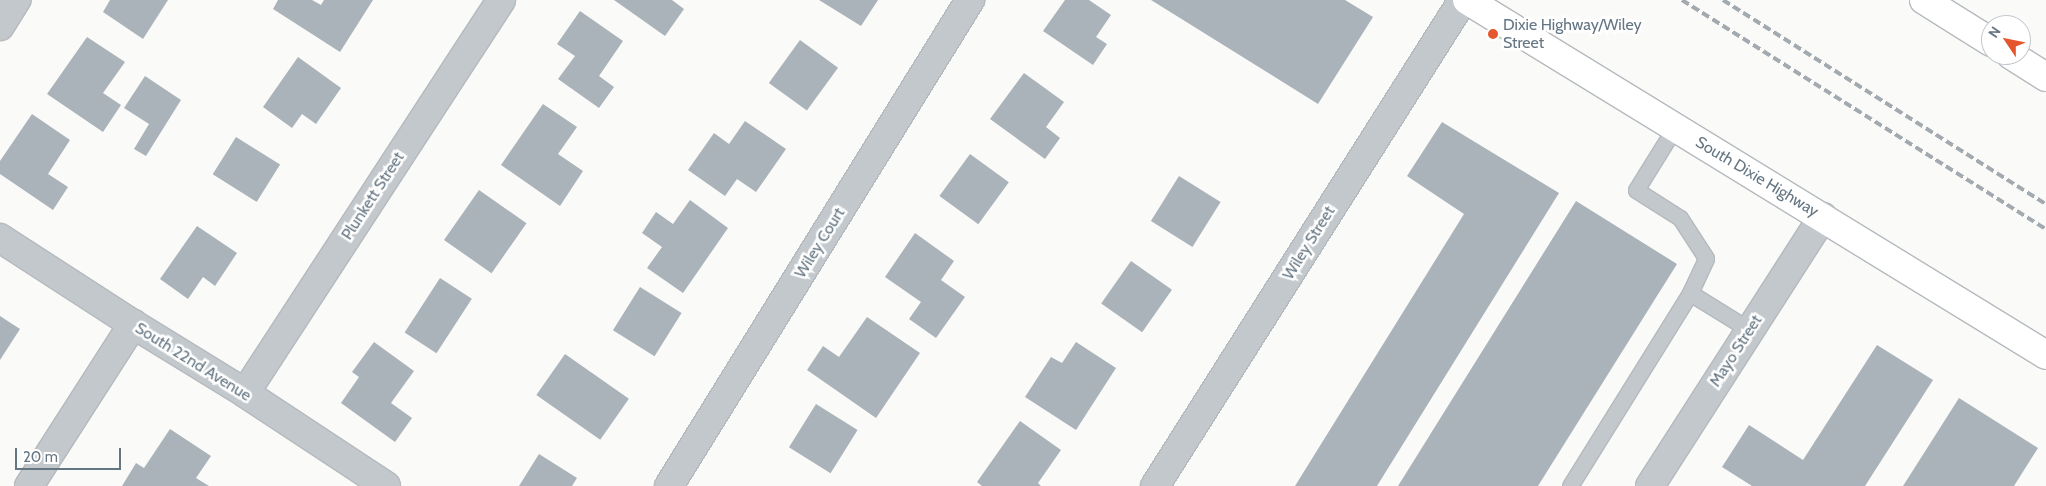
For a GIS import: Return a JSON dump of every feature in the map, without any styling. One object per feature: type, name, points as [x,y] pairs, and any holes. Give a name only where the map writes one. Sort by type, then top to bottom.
[{"type":"main road","name":"South Dixie Highway","points":[[1467,0],[2046,354]]},
{"type":"main road","points":[[1924,0],[1981,36]]},
{"type":"main road","points":[[2027,65],[2046,77]]},
{"type":"street","points":[[0,26],[16,0]]},
{"type":"street","name":"Plunkett Street","points":[[245,393],[501,0]]},
{"type":"street","name":"Wiley Court","points":[[669,486],[970,0]]},
{"type":"street","name":"Wiley Street","points":[[1155,486],[1463,0]]},
{"type":"street","name":"Mayo Street","points":[[1650,486],[1823,217]]},
{"type":"street","name":"South 22nd Avenue","points":[[0,238],[133,324],[245,393],[386,486]]},
{"type":"street","points":[[29,486],[133,324]]},
{"type":"lane","points":[[1570,486],[1690,293],[1706,258],[1680,218],[1636,190],[1675,126]]},
{"type":"lane","points":[[1690,293],[1750,330]]},
{"type":"building","points":[[110,0],[168,0],[143,39],[103,12]]},
{"type":"building","points":[[278,0],[312,0],[321,5],[324,0],[373,0],[340,52],[273,9]]},
{"type":"building","points":[[614,0],[672,0],[684,9],[665,36]]},
{"type":"building","points":[[819,0],[878,0],[861,26]]},
{"type":"building","points":[[1065,0],[1089,0],[1111,15],[1096,37],[1107,44],[1093,65],[1043,31]]},
{"type":"building","points":[[1151,0],[1345,0],[1373,17],[1318,104]]},
{"type":"building","points":[[580,11],[623,41],[599,76],[614,87],[599,108],[558,79],[575,56],[557,44]]},
{"type":"building","points":[[87,37],[125,62],[103,93],[121,105],[103,132],[47,94]]},
{"type":"building","points":[[800,40],[838,68],[807,111],[769,83]]},
{"type":"building","points":[[298,57],[341,88],[316,124],[302,114],[292,128],[263,107]]},
{"type":"building","points":[[1024,73],[1064,102],[1046,127],[1060,138],[1045,159],[990,119]]},
{"type":"building","points":[[145,76],[181,100],[146,156],[134,149],[149,124],[124,108]]},
{"type":"building","points":[[543,104],[577,127],[558,154],[583,171],[560,206],[501,165]]},
{"type":"building","points":[[32,114],[70,140],[48,174],[68,187],[53,210],[0,174],[0,161]]},
{"type":"building","points":[[745,121],[786,149],[756,192],[737,179],[725,196],[688,170],[714,133],[729,144]]},
{"type":"building","points":[[1442,122],[1559,193],[1377,486],[1295,486],[1464,214],[1407,176]]},
{"type":"building","points":[[236,137],[280,165],[257,202],[213,174]]},
{"type":"building","points":[[970,154],[1009,182],[978,224],[939,196]]},
{"type":"building","points":[[1179,176],[1221,202],[1192,247],[1151,221]]},
{"type":"building","points":[[479,190],[527,223],[492,273],[444,240]]},
{"type":"building","points":[[690,200],[728,228],[683,293],[647,268],[662,247],[642,233],[656,212],[673,224]]},
{"type":"building","points":[[1576,201],[1677,264],[1538,486],[1398,486]]},
{"type":"building","points":[[197,226],[237,253],[215,286],[203,277],[188,299],[160,279]]},
{"type":"building","points":[[915,233],[954,261],[941,280],[965,297],[936,338],[909,319],[921,302],[885,277]]},
{"type":"building","points":[[1131,261],[1172,290],[1142,332],[1101,304]]},
{"type":"building","points":[[440,278],[472,299],[436,353],[405,333]]},
{"type":"building","points":[[640,287],[682,313],[655,356],[613,330]]},
{"type":"building","points":[[0,316],[20,329],[0,360]]},
{"type":"building","points":[[867,317],[920,353],[876,418],[807,370],[823,346],[839,357]]},
{"type":"building","points":[[374,342],[414,371],[391,403],[412,418],[395,442],[341,403],[359,377],[352,372]]},
{"type":"building","points":[[1076,342],[1116,368],[1076,430],[1025,397],[1051,357],[1062,363]]},
{"type":"building","points":[[1877,345],[1933,380],[1865,486],[1752,486],[1722,467],[1749,425],[1803,460]]},
{"type":"building","points":[[565,354],[629,399],[600,440],[536,395]]},
{"type":"building","points":[[1959,398],[2038,448],[2014,486],[1903,486]]},
{"type":"building","points":[[816,404],[858,430],[831,473],[789,447]]},
{"type":"building","points":[[1020,421],[1061,450],[1038,483],[1041,486],[982,486],[977,482]]},
{"type":"building","points":[[170,429],[211,456],[196,478],[209,486],[122,486],[136,463],[144,468]]},
{"type":"building","points":[[539,454],[577,478],[572,486],[519,486]]},
{"type":"railway","points":[[1682,0],[2046,229]]},
{"type":"railway","points":[[1723,0],[2046,204]]},
{"type":"place","name":"Dixie Highway/Wiley Street","points":[[1493,34]]}]
